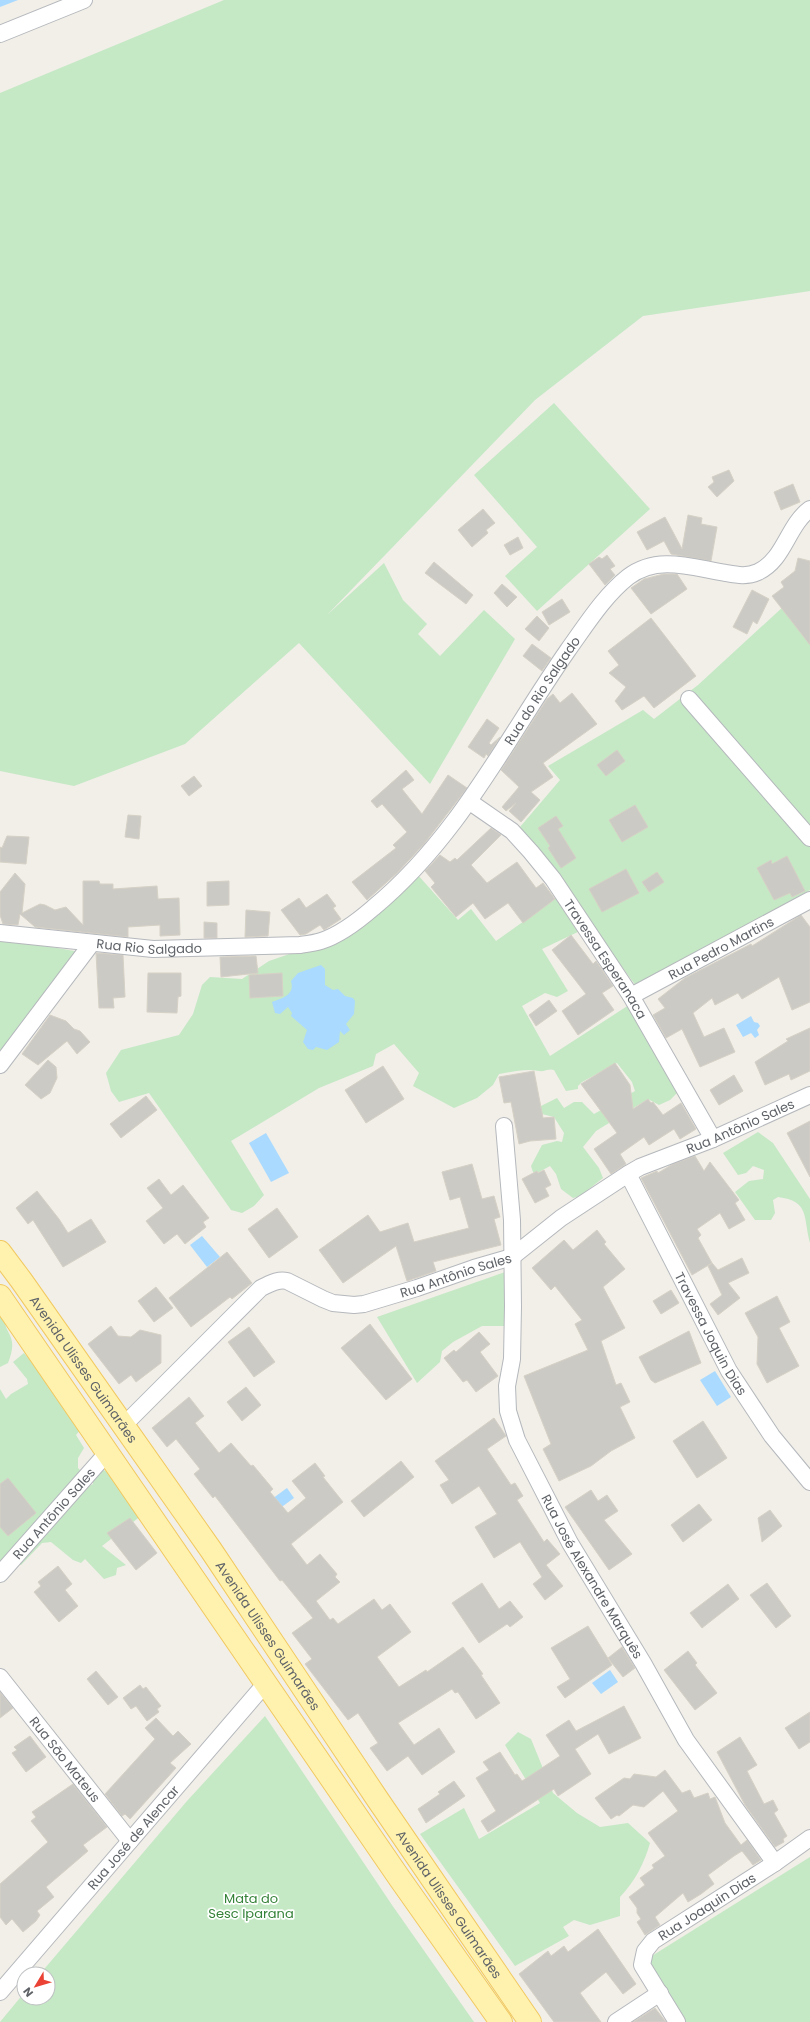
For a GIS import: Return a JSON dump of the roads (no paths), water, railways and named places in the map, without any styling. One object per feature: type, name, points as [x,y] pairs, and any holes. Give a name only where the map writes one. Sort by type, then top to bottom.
[{"type":"main road","name":"Avenida Ulisses Guimarães","points":[[0,1252],[211,1550],[387,1813],[530,2022]]},
{"type":"main road","name":"Avenida Ulisses Guimarães","points":[[0,1296],[400,1879],[501,2022]]},
{"type":"main road","points":[[186,1566],[211,1550]]},
{"type":"street","points":[[0,34],[84,0]]},
{"type":"street","name":"Rua do Rio Salgado","points":[[300,945],[322,941],[342,932],[391,894],[426,858],[470,802],[545,682],[580,632],[606,598],[629,577],[646,568],[667,563],[742,576],[756,572],[771,564],[782,549],[798,520],[810,509]]},
{"type":"street","points":[[689,699],[810,838]]},
{"type":"street","name":"Travessa Esperanaca","points":[[470,802],[512,832],[545,867],[631,996],[713,1139]]},
{"type":"street","name":"Rua Pedro Martins","points":[[631,996],[810,900]]},
{"type":"street","name":"Rua Rio Salgado","points":[[0,933],[153,949],[300,945]]},
{"type":"street","points":[[0,1065],[92,943]]},
{"type":"street","name":"Rua Antônio Sales","points":[[123,1426],[261,1288],[275,1281],[287,1281],[333,1303],[354,1305],[417,1288],[474,1268],[512,1257],[561,1218],[628,1174],[713,1139],[810,1095]]},
{"type":"street","name":"Rua José Alexandre Marquês","points":[[504,1126],[512,1220],[512,1358],[508,1386],[508,1411],[517,1440],[570,1543],[643,1663],[686,1740],[775,1863]]},
{"type":"street","name":"Travessa Joquin Dias","points":[[628,1174],[729,1371],[772,1436],[810,1482]]},
{"type":"street","name":"Rua Antônio Sales","points":[[0,1574],[107,1453]]},
{"type":"street","name":"Rua São Mateus","points":[[0,1677],[130,1841]]},
{"type":"street","name":"Rua José de Alencar","points":[[0,1992],[266,1683]]},
{"type":"street","name":"Rua Joaquin Dias","points":[[677,2022],[642,1966],[645,1951],[653,1941],[775,1863],[810,1838]]},
{"type":"street","points":[[616,2022],[660,1993]]},
{"type":"water","points":[[0,0],[18,0],[0,7]]},
{"type":"water","points":[[321,965],[325,969],[325,985],[333,990],[338,989],[345,996],[353,998],[355,1001],[354,1014],[346,1024],[350,1030],[344,1035],[340,1031],[339,1042],[327,1050],[316,1047],[313,1050],[308,1049],[303,1042],[307,1030],[291,1016],[292,1013],[288,1007],[280,1014],[275,1013],[272,1002],[290,993],[292,986],[291,981],[298,973]]},
{"type":"water","points":[[751,1016],[754,1022],[758,1023],[760,1026],[757,1030],[759,1035],[755,1038],[751,1033],[743,1037],[736,1025]]},
{"type":"water","points":[[266,1133],[289,1173],[271,1182],[249,1143]]},
{"type":"water","points":[[202,1236],[220,1257],[207,1267],[190,1245]]},
{"type":"water","points":[[715,1371],[731,1397],[717,1406],[700,1380]]},
{"type":"water","points":[[287,1488],[294,1498],[272,1514],[265,1504]]},
{"type":"water","points":[[610,1670],[618,1682],[601,1694],[592,1683]]},
{"type":"park label","name":"Mata do Sesc Iparana","points":[[251,1906]]}]
